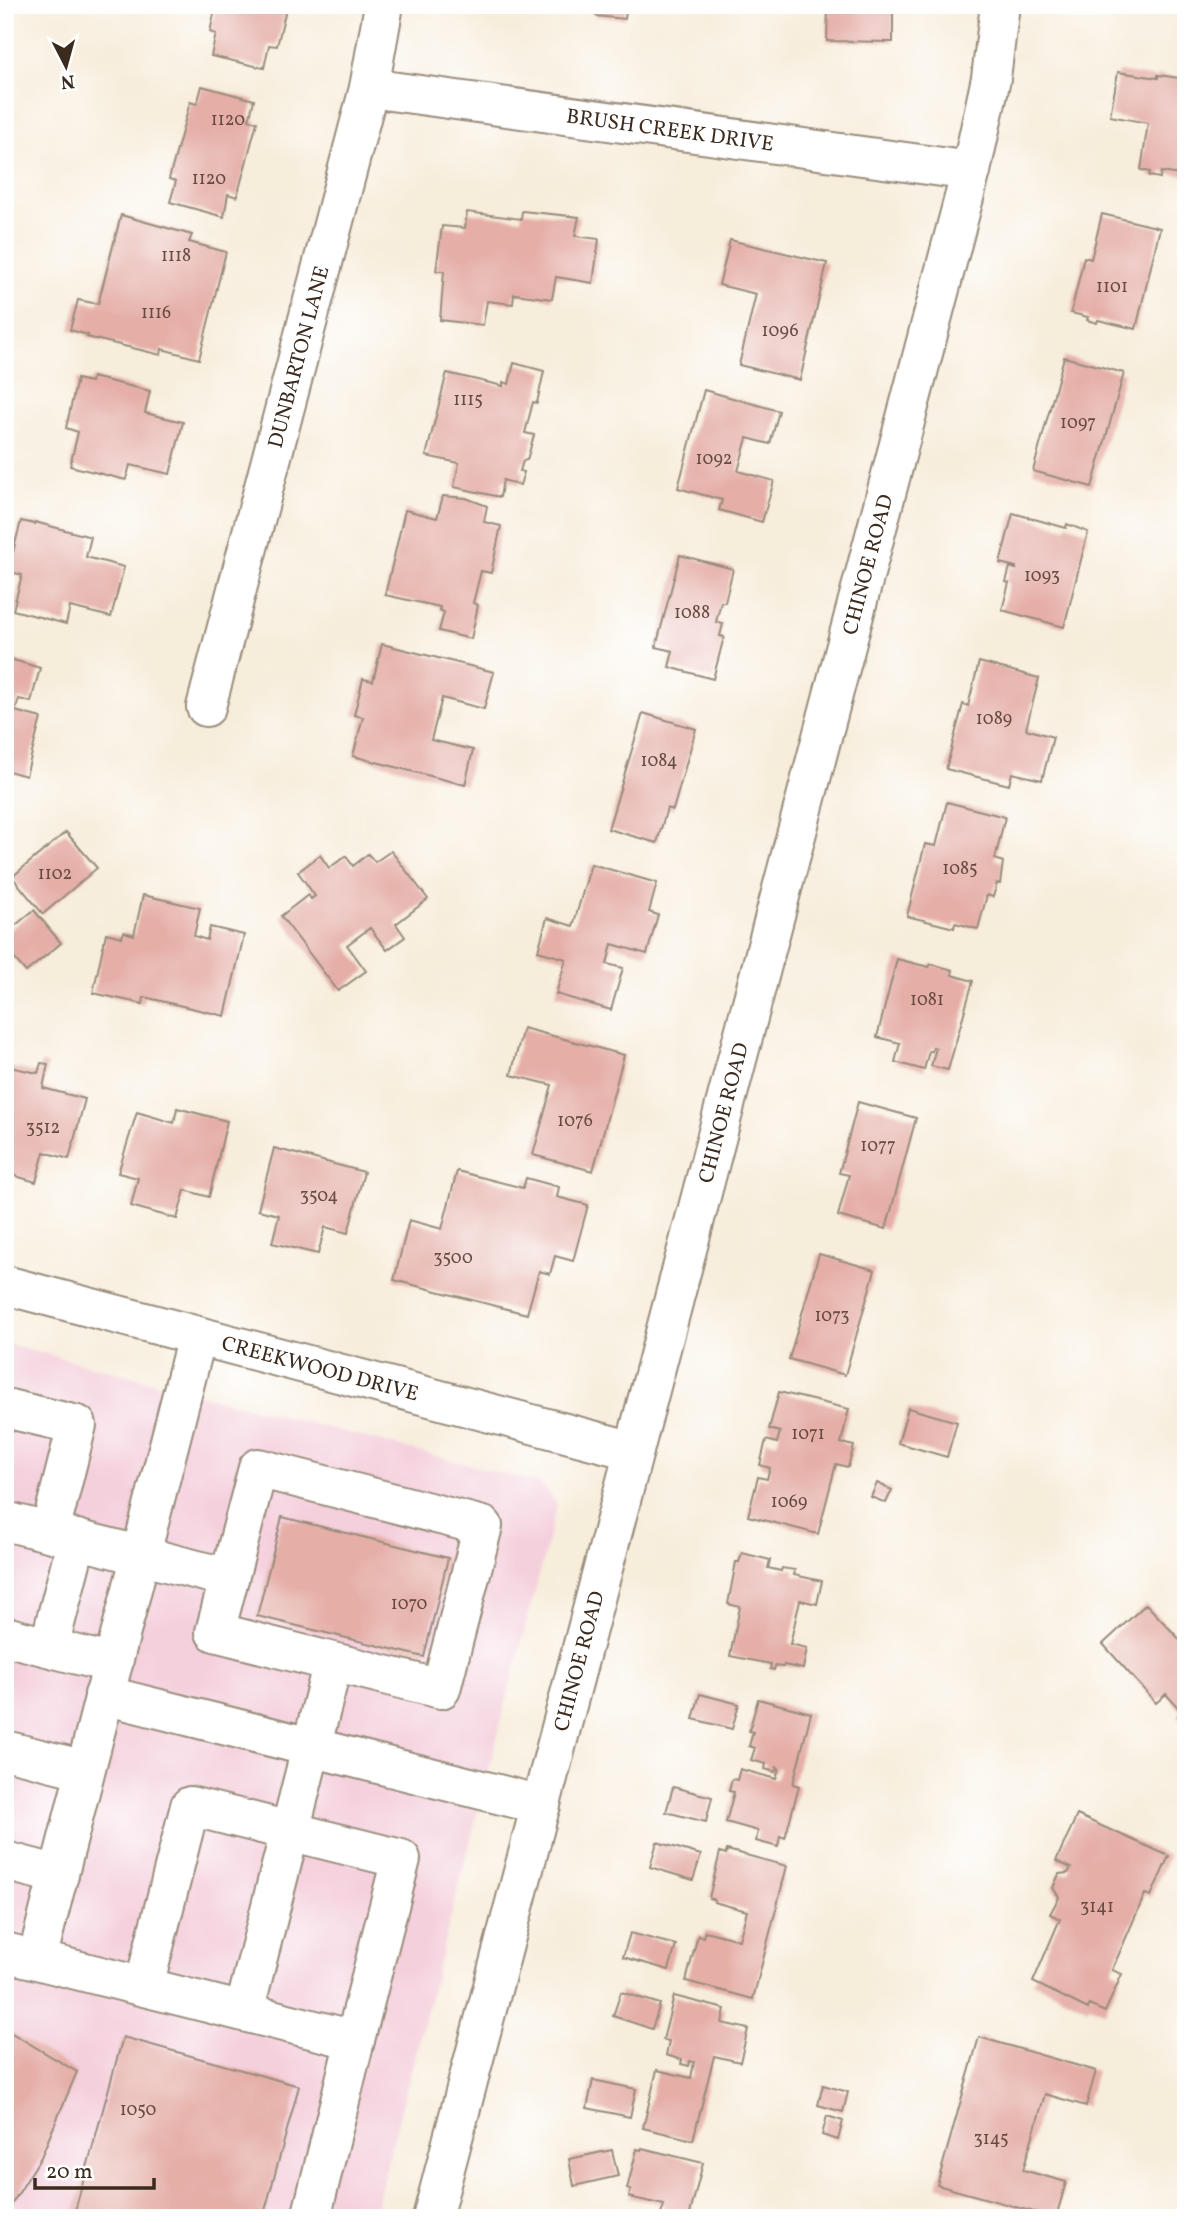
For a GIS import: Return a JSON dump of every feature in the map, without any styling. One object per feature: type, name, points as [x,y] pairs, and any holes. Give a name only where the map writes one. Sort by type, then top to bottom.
[{"type":"street","name":"DUNBARTON LANE","points":[[206,707],[369,88],[384,5]]},
{"type":"street","name":"CHINOE ROAD","points":[[432,2218],[971,171],[991,78],[1000,5]]},
{"type":"street","name":"BRUSH CREEK DRIVE","points":[[369,88],[971,171]]},
{"type":"street","name":"CREEKWOOD DRIVE","points":[[5,1285],[634,1451]]},
{"type":"street","points":[[197,1336],[59,1875],[21,1956],[355,2040]]},
{"type":"street","points":[[5,1408],[77,1425],[49,1647]]},
{"type":"street","points":[[258,1468],[483,1526],[441,1689],[333,1662],[215,1632],[258,1468]]},
{"type":"street","points":[[5,1521],[229,1578]]},
{"type":"street","points":[[5,1636],[49,1647],[109,1679],[312,1747],[541,1805]]},
{"type":"street","points":[[244,2012],[333,1662]]},
{"type":"street","points":[[5,1750],[85,1770]]},
{"type":"street","points":[[144,1986],[190,1806],[401,1859],[312,2218]]},
{"type":"street","points":[[5,1861],[59,1875]]},
{"type":"shaded area","points":[[5,1343],[542,1484],[557,1505],[373,2218],[5,2218]]},
{"type":"building","points":[[216,5],[287,5],[277,46],[269,45],[264,68],[211,56],[216,34],[210,32]]},
{"type":"building","points":[[592,5],[627,5],[625,19],[596,16],[597,8]]},
{"type":"building","points":[[828,5],[893,5],[893,42],[827,41]]},
{"type":"building","points":[[1118,72],[1158,78],[1158,75],[1180,78],[1180,81],[1186,82],[1186,176],[1161,172],[1160,178],[1149,176],[1150,172],[1141,170],[1148,123],[1110,116]]},
{"type":"building","points":[[202,86],[254,100],[249,120],[257,122],[237,197],[228,194],[224,217],[170,202],[176,181],[169,179],[190,102],[197,104]]},
{"type":"building","points":[[522,211],[579,217],[575,236],[599,239],[593,283],[556,277],[552,299],[514,294],[513,304],[487,301],[483,325],[440,320],[444,271],[436,271],[442,226],[465,228],[467,212],[521,219]]},
{"type":"building","points":[[1102,214],[1160,228],[1136,329],[1098,320],[1097,323],[1087,320],[1088,317],[1071,313],[1084,257],[1091,259]]},
{"type":"building","points":[[121,215],[192,235],[189,242],[226,252],[199,359],[162,349],[161,355],[87,337],[88,335],[70,330],[78,300],[98,304]]},
{"type":"building","points":[[730,240],[827,263],[800,380],[739,365],[756,294],[719,285]]},
{"type":"building","points":[[1064,357],[1124,373],[1092,487],[1033,471]]},
{"type":"building","points":[[514,363],[544,371],[537,403],[533,402],[525,433],[534,435],[527,460],[523,461],[520,471],[524,472],[520,485],[503,480],[500,497],[454,487],[459,463],[426,456],[447,373],[503,386],[503,382],[509,384]]},
{"type":"building","points":[[92,377],[150,391],[145,413],[183,422],[170,474],[130,465],[126,480],[70,466],[78,432],[66,428],[77,379],[91,382]]},
{"type":"building","points":[[704,390],[779,411],[770,444],[747,438],[738,471],[774,481],[762,522],[719,510],[722,500],[678,488]]},
{"type":"building","points":[[443,496],[466,498],[487,506],[484,522],[501,526],[491,573],[481,571],[473,603],[478,605],[471,639],[439,631],[444,612],[439,610],[440,607],[385,595],[405,510],[437,518]]},
{"type":"building","points":[[1013,513],[1066,528],[1067,524],[1088,532],[1064,627],[1002,610],[1010,567],[1016,569],[1000,563]]},
{"type":"building","points":[[21,521],[35,522],[91,537],[86,557],[124,567],[111,617],[70,607],[66,624],[13,610],[22,575],[8,571]]},
{"type":"building","points":[[680,555],[733,569],[725,602],[721,602],[716,622],[723,624],[720,636],[724,637],[713,679],[669,667],[673,651],[656,647]]},
{"type":"building","points":[[382,644],[494,672],[484,709],[442,698],[431,740],[473,750],[465,785],[353,756],[363,717],[354,715],[363,679],[373,681]]},
{"type":"building","points":[[7,658],[40,668],[31,702],[19,699],[15,711],[41,718],[26,776],[5,770]]},
{"type":"building","points":[[979,662],[1039,678],[1026,729],[1053,737],[1042,780],[1012,773],[1009,785],[946,769],[963,704],[968,706]]},
{"type":"building","points":[[643,713],[696,729],[673,810],[667,808],[657,843],[608,829]]},
{"type":"building","points":[[947,802],[1005,817],[995,859],[1003,862],[1000,884],[997,883],[993,897],[987,895],[978,929],[955,923],[954,928],[907,916],[925,844],[936,846]]},
{"type":"building","points":[[66,832],[97,868],[43,914],[12,877]]},
{"type":"building","points":[[391,851],[428,899],[396,924],[405,937],[387,950],[370,928],[347,945],[366,971],[338,991],[281,916],[308,895],[311,899],[315,896],[298,872],[320,855],[329,868],[346,856],[353,866],[368,854],[375,862]]},
{"type":"building","points":[[591,864],[657,883],[649,912],[658,915],[647,954],[612,944],[607,964],[623,968],[611,1010],[556,994],[566,959],[538,951],[547,918],[573,926]]},
{"type":"building","points":[[143,895],[200,908],[194,936],[207,940],[210,927],[244,935],[225,1016],[144,997],[143,1004],[93,993],[106,933],[122,937],[124,932],[134,935]]},
{"type":"building","points":[[34,910],[61,943],[26,972],[5,948],[5,934]]},
{"type":"building","points":[[897,959],[953,970],[952,975],[973,981],[948,1070],[931,1066],[936,1048],[933,1047],[932,1051],[929,1051],[924,1070],[895,1062],[900,1043],[877,1037]]},
{"type":"building","points":[[523,1028],[624,1055],[593,1171],[533,1155],[552,1085],[511,1075]]},
{"type":"building","points":[[41,1063],[48,1064],[43,1088],[85,1099],[69,1159],[44,1152],[36,1182],[5,1173],[5,1066],[38,1073]]},
{"type":"building","points":[[858,1102],[916,1118],[886,1229],[838,1216],[849,1175],[839,1173]]},
{"type":"building","points":[[177,1108],[227,1121],[209,1197],[185,1190],[177,1219],[131,1206],[138,1178],[118,1173],[137,1112],[174,1123]]},
{"type":"building","points":[[274,1148],[364,1172],[348,1233],[325,1227],[318,1254],[272,1243],[279,1215],[258,1210]]},
{"type":"building","points":[[457,1171],[523,1188],[526,1178],[559,1187],[557,1197],[588,1205],[573,1261],[555,1256],[550,1274],[539,1271],[527,1314],[394,1280],[409,1220],[442,1229]]},
{"type":"building","points":[[819,1254],[875,1270],[845,1375],[789,1359]]},
{"type":"building","points":[[779,1392],[849,1409],[841,1443],[854,1446],[848,1467],[836,1464],[818,1534],[748,1516],[758,1477],[767,1479],[770,1468],[760,1465],[766,1440],[777,1443],[780,1432],[769,1429]]},
{"type":"building","points":[[908,1408],[957,1422],[947,1457],[898,1443]]},
{"type":"building","points":[[877,1483],[892,1490],[886,1503],[871,1497]]},
{"type":"building","points":[[282,1517],[448,1558],[424,1657],[257,1616]]},
{"type":"building","points":[[742,1553],[770,1560],[768,1568],[795,1570],[794,1575],[822,1581],[817,1604],[800,1600],[790,1644],[807,1648],[803,1669],[784,1665],[775,1666],[774,1670],[770,1669],[771,1664],[730,1656],[740,1607],[728,1604],[736,1562],[739,1562]]},
{"type":"building","points":[[1146,1604],[1186,1646],[1186,1724],[1178,1716],[1182,1712],[1166,1694],[1156,1703],[1103,1644]]},
{"type":"building","points":[[700,1694],[739,1704],[732,1729],[693,1719]]},
{"type":"building","points":[[758,1699],[811,1713],[793,1784],[799,1786],[785,1838],[780,1836],[778,1847],[756,1841],[758,1831],[726,1822],[734,1792],[729,1791],[732,1779],[737,1780],[740,1769],[776,1779],[779,1768],[777,1767],[775,1772],[765,1769],[766,1764],[751,1760],[755,1748],[749,1746],[753,1732],[749,1731]]},
{"type":"building","points":[[673,1787],[712,1797],[706,1822],[666,1812]]},
{"type":"building","points":[[1077,1815],[1169,1856],[1151,1896],[1145,1894],[1112,1970],[1122,1974],[1105,2012],[1089,2005],[1088,2009],[1033,1982],[1060,1919],[1050,1914],[1059,1897],[1053,1888],[1059,1874],[1068,1873],[1071,1868],[1056,1861]]},
{"type":"building","points":[[657,1842],[701,1855],[693,1880],[650,1867]]},
{"type":"building","points":[[727,1850],[787,1866],[753,1999],[686,1981],[698,1935],[703,1937],[705,1931],[739,1940],[747,1911],[714,1902],[715,1900],[709,1898],[720,1852],[726,1854]]},
{"type":"building","points":[[630,1933],[676,1945],[669,1970],[623,1957]]},
{"type":"building","points":[[621,1992],[660,2004],[652,2029],[613,2016]]},
{"type":"building","points":[[674,1996],[725,2009],[722,2023],[748,2029],[740,2062],[714,2056],[693,2140],[643,2128],[657,2070],[691,2078],[694,2062],[690,2061],[689,2066],[681,2064],[682,2060],[666,2055],[669,2041],[663,2040]]},
{"type":"building","points":[[5,2029],[77,2072],[41,2157],[5,2215]]},
{"type":"building","points":[[123,2037],[299,2086],[263,2218],[73,2218]]},
{"type":"building","points":[[979,2037],[1096,2071],[1086,2106],[1045,2094],[1023,2170],[1066,2182],[1056,2218],[937,2185]]},
{"type":"building","points":[[593,2080],[636,2089],[630,2117],[587,2108]]},
{"type":"building","points":[[823,2085],[848,2092],[843,2112],[818,2105]]},
{"type":"building","points":[[827,2116],[843,2121],[838,2140],[822,2135]]},
{"type":"building","points":[[637,2149],[703,2163],[689,2218],[660,2218],[664,2205],[629,2197],[631,2190],[627,2189]]},
{"type":"building","points":[[612,2150],[618,2176],[574,2186],[569,2159]]}]
